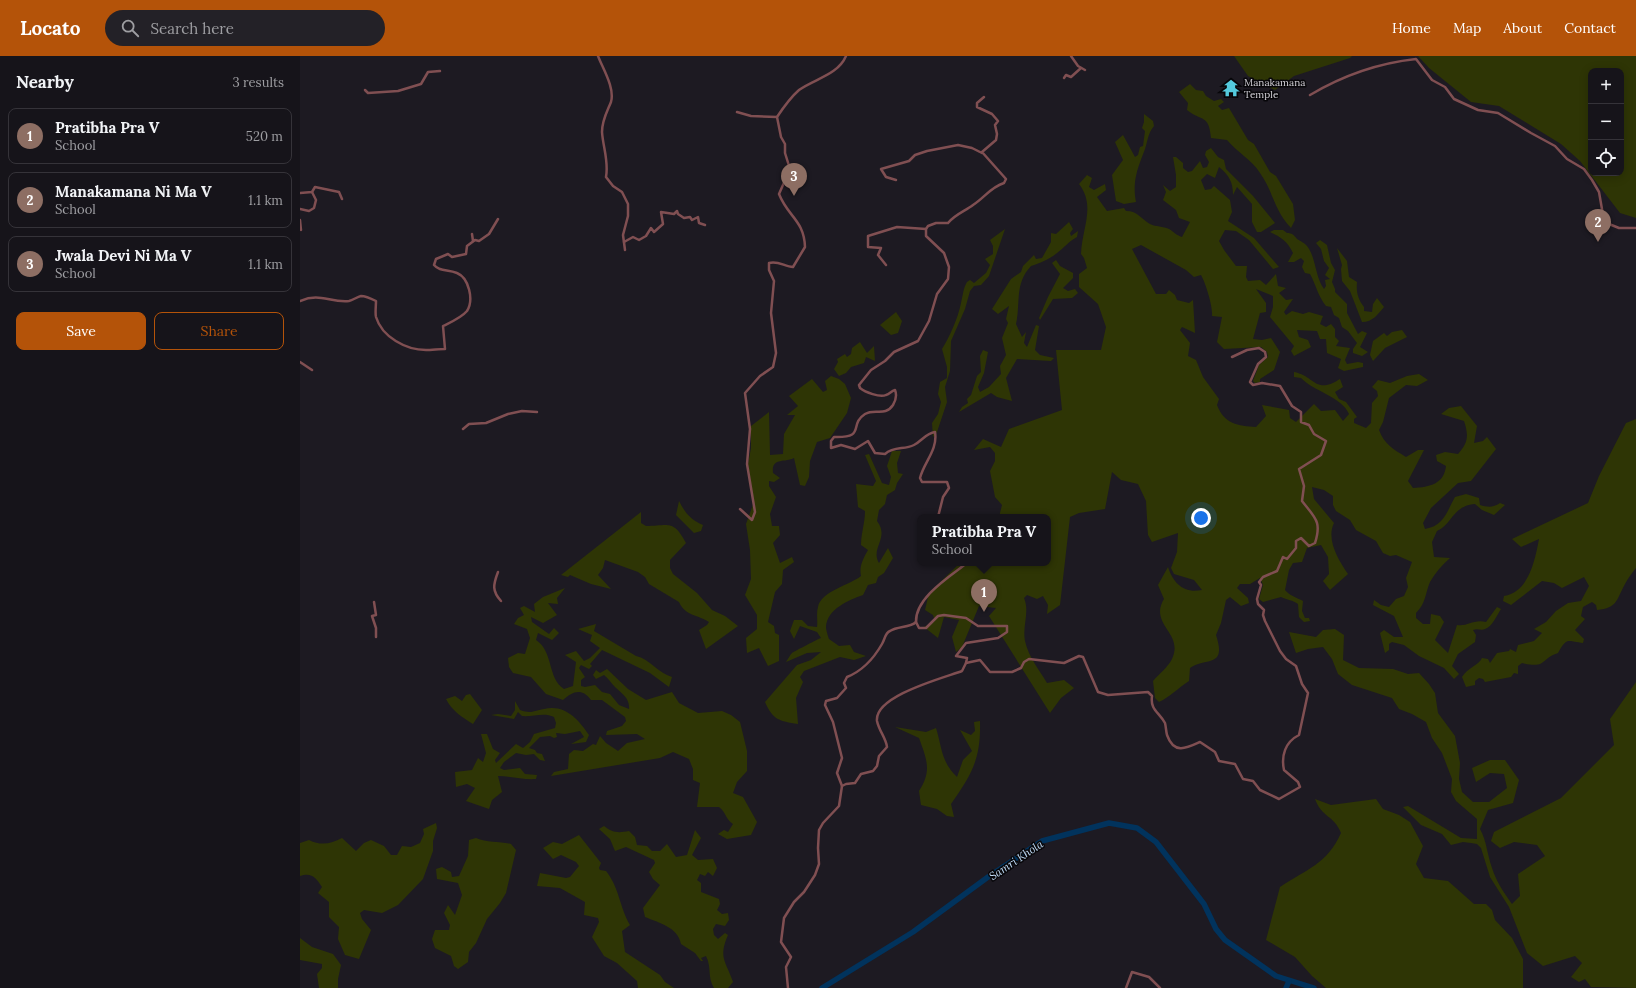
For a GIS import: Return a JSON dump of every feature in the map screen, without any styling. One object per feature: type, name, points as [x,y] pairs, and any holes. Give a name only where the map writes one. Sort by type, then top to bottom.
[{"type":"street","points":[[598,56],[612,93],[611,102],[605,113],[602,131],[608,169],[606,177],[613,186],[622,192],[628,204],[628,216],[623,235],[625,250]]},
{"type":"street","points":[[777,117],[800,90],[832,72],[844,61],[846,56]]},
{"type":"street","points":[[1071,56],[1081,68],[1085,70]]},
{"type":"street","points":[[1310,95],[1339,78],[1398,61],[1416,59],[1432,80],[1444,87],[1454,99],[1478,110],[1498,113],[1531,134],[1555,146],[1567,159],[1584,169],[1599,192],[1603,215],[1609,224],[1619,228],[1636,228]]},
{"type":"street","points":[[1064,78],[1066,75],[1071,77],[1081,68]]},
{"type":"street","points":[[365,90],[368,93],[398,91],[421,84],[428,72],[440,71]]},
{"type":"street","points":[[982,153],[982,151],[996,140],[997,134],[994,125],[998,121],[992,114],[978,107],[977,103],[984,97]]},
{"type":"street","points":[[737,112],[751,116],[777,117]]},
{"type":"street","points":[[740,509],[752,520],[755,512],[747,464],[750,428],[745,393],[760,376],[773,367],[776,353],[771,313],[774,281],[769,270],[769,263],[773,261],[788,267],[793,267],[805,247],[800,225],[784,206],[779,194],[790,169],[785,153],[786,144],[781,137],[777,117]]},
{"type":"street","points":[[896,180],[886,177],[881,169],[909,161],[915,155],[927,151],[958,145],[972,148],[982,153],[1006,179],[1004,182],[994,186],[975,204],[959,216],[953,217],[948,223],[936,223],[928,226],[926,236],[944,253],[949,267],[948,279],[937,294],[929,321],[918,341],[894,352],[885,361],[870,370],[859,385],[863,391],[881,395],[886,395],[895,390],[895,402],[890,410],[885,412],[869,412],[864,415],[853,435],[849,437],[834,437],[831,441],[831,448],[841,445],[855,449],[868,441],[876,453],[885,454],[891,449],[914,445],[926,435],[936,432],[936,438],[930,459],[920,478],[922,482],[947,482],[949,488],[943,497],[939,514]]},
{"type":"street","points":[[300,193],[312,192],[315,188],[339,192],[342,199]]},
{"type":"street","points":[[300,209],[309,211],[314,208],[316,200],[312,192]]},
{"type":"street","points":[[624,242],[633,237],[639,240],[646,236],[651,228],[654,232],[663,224],[661,212],[674,214],[677,211],[678,214],[684,218],[690,217],[692,220],[698,216],[699,224],[705,225]]},
{"type":"street","points":[[300,301],[308,297],[320,296],[332,300],[350,301],[362,296],[370,298],[376,302],[376,316],[386,335],[404,345],[415,348],[426,350],[445,348],[443,326],[467,311],[471,300],[466,283],[458,273],[438,270],[434,265],[436,259],[448,254],[452,257],[466,254],[467,246],[475,240],[480,241],[489,234],[498,219]]},
{"type":"street","points":[[300,220],[301,230]]},
{"type":"street","points":[[886,265],[878,255],[882,248],[868,247],[868,236],[897,228],[926,230]]},
{"type":"street","points":[[472,234],[473,241]]},
{"type":"street","points":[[966,663],[980,660],[990,672],[1012,672],[1021,668],[1024,662],[1029,659],[1064,663],[1078,656],[1083,657],[1098,692],[1108,695],[1148,692],[1152,696],[1152,707],[1165,723],[1168,738],[1179,748],[1188,749],[1200,742],[1215,752],[1219,761],[1235,764],[1243,779],[1253,781],[1260,790],[1279,799],[1300,787],[1298,782],[1284,770],[1282,758],[1291,739],[1298,735],[1308,693],[1302,684],[1296,666],[1286,659],[1280,651],[1265,621],[1263,615],[1264,610],[1258,604],[1257,599],[1261,585],[1259,582],[1263,577],[1277,571],[1283,558],[1287,559],[1296,548],[1296,541],[1301,538],[1309,546],[1315,543],[1319,530],[1316,520],[1302,501],[1304,486],[1299,469],[1321,455],[1326,441],[1314,434],[1309,426],[1301,422],[1301,412],[1292,406],[1280,386],[1262,383],[1253,385],[1250,382],[1258,364],[1266,357],[1265,352],[1259,348],[1247,350],[1232,357]]},
{"type":"street","points":[[300,362],[312,370]]},
{"type":"street","points":[[463,429],[469,424],[486,423],[508,414],[522,411],[536,412]]},
{"type":"street","points":[[842,786],[855,783],[861,774],[869,773],[877,766],[879,756],[887,748],[887,741],[877,721],[879,711],[887,703],[924,683],[962,672],[967,658],[956,656],[966,643],[998,638],[1007,632],[1007,626],[978,626],[966,618],[944,615],[938,616],[926,628],[919,628],[916,622],[916,616],[930,591],[963,566]]},
{"type":"street","points":[[498,572],[493,587],[502,601]]},
{"type":"street","points":[[374,602],[376,615],[372,616],[376,628],[376,637]]},
{"type":"street","points":[[788,988],[786,967],[791,957],[782,942],[784,918],[794,902],[804,892],[815,875],[819,864],[819,830],[823,823],[839,806],[842,786],[837,773],[842,758],[833,722],[825,705],[826,701],[837,698],[846,688],[844,683],[847,677],[855,674],[876,654],[886,634],[890,630],[913,625],[916,622]]},
{"type":"street","points":[[1126,988],[1132,972],[1149,977],[1160,988]]},
{"type":"green space","points":[[1234,56],[1352,56],[1350,58],[1294,76],[1275,90],[1248,76]]},
{"type":"green space","points":[[1418,56],[1636,56],[1636,218],[1620,213],[1592,176],[1624,176],[1624,68],[1588,68],[1588,171],[1580,161],[1561,144],[1499,106],[1471,102],[1429,68]]},
{"type":"green space","points":[[1190,84],[1196,90],[1203,91],[1206,96],[1214,101],[1221,99],[1224,102],[1218,106],[1222,110],[1229,108],[1248,140],[1254,144],[1270,172],[1276,176],[1293,204],[1295,220],[1291,228],[1277,207],[1257,168],[1227,140],[1211,138],[1209,125],[1204,120],[1187,110],[1188,103],[1179,92]]},
{"type":"green space","points":[[1144,114],[1153,121],[1154,126],[1149,134],[1136,174],[1136,202],[1124,204],[1116,201],[1112,175],[1123,160],[1115,142],[1123,135],[1135,157],[1138,155],[1140,147],[1143,146],[1145,131],[1142,128]]},
{"type":"green space","points":[[1211,148],[1218,157],[1224,160],[1226,169],[1253,196],[1275,223],[1261,232],[1257,232],[1252,222],[1252,204],[1237,187],[1233,195],[1230,179],[1219,167],[1215,178],[1207,174],[1201,180],[1205,190],[1211,189],[1214,186],[1230,200],[1232,212],[1228,221],[1254,238],[1279,267],[1273,269],[1249,240],[1236,231],[1225,230],[1219,241],[1224,250],[1236,266],[1247,266],[1246,277],[1248,281],[1260,280],[1266,285],[1276,274],[1278,286],[1286,288],[1279,293],[1286,300],[1293,299],[1284,312],[1286,315],[1292,311],[1303,314],[1309,312],[1323,316],[1320,324],[1326,327],[1331,324],[1335,329],[1335,337],[1339,341],[1336,346],[1350,348],[1345,360],[1347,364],[1358,362],[1363,363],[1363,367],[1344,371],[1338,368],[1341,359],[1327,353],[1326,339],[1320,339],[1317,331],[1297,330],[1299,337],[1308,340],[1311,347],[1294,356],[1291,351],[1294,346],[1270,317],[1273,307],[1273,296],[1256,289],[1266,303],[1266,312],[1260,313],[1253,339],[1262,340],[1271,338],[1280,352],[1274,370],[1260,379],[1260,382],[1255,383],[1253,381],[1259,365],[1268,357],[1267,352],[1261,347],[1224,349],[1217,342],[1222,317],[1212,316],[1209,296],[1201,275],[1194,277],[1186,270],[1141,245],[1132,249],[1156,294],[1166,294],[1169,290],[1175,295],[1177,300],[1189,303],[1193,300],[1195,333],[1182,327],[1180,330],[1190,343],[1188,356],[1196,360],[1203,377],[1219,399],[1217,405],[1224,416],[1232,423],[1256,427],[1266,416],[1262,405],[1289,410],[1290,418],[1296,422],[1314,404],[1321,411],[1335,410],[1343,421],[1349,414],[1340,403],[1306,383],[1301,378],[1294,377],[1294,372],[1307,377],[1320,385],[1332,383],[1340,379],[1343,387],[1335,392],[1339,399],[1346,402],[1357,417],[1354,419],[1354,423],[1366,428],[1371,423],[1372,403],[1378,396],[1377,391],[1372,387],[1378,380],[1390,383],[1407,376],[1419,374],[1428,380],[1417,386],[1406,385],[1389,398],[1383,422],[1379,430],[1386,443],[1406,457],[1418,450],[1424,450],[1408,481],[1413,488],[1425,487],[1439,481],[1445,472],[1446,466],[1437,461],[1436,455],[1445,452],[1458,454],[1466,443],[1467,431],[1464,421],[1441,414],[1449,408],[1461,406],[1477,426],[1474,443],[1483,441],[1487,437],[1496,449],[1471,481],[1458,483],[1431,508],[1423,523],[1425,529],[1437,525],[1444,517],[1455,497],[1466,494],[1479,498],[1480,505],[1490,507],[1500,503],[1505,505],[1494,515],[1482,510],[1475,504],[1467,505],[1457,512],[1442,528],[1437,531],[1432,542],[1434,557],[1450,558],[1434,575],[1430,582],[1424,602],[1416,613],[1416,618],[1423,624],[1430,624],[1431,614],[1440,616],[1444,622],[1435,640],[1448,653],[1457,625],[1464,625],[1477,621],[1486,622],[1497,607],[1501,609],[1488,628],[1484,630],[1473,630],[1476,635],[1475,642],[1458,654],[1452,666],[1459,674],[1454,679],[1444,668],[1419,656],[1404,645],[1392,642],[1389,644],[1389,650],[1385,653],[1380,633],[1384,630],[1394,637],[1403,637],[1394,616],[1373,605],[1374,600],[1381,605],[1389,607],[1396,599],[1404,596],[1408,587],[1406,578],[1412,562],[1396,555],[1390,556],[1383,553],[1376,541],[1356,530],[1350,520],[1336,511],[1333,505],[1333,496],[1324,490],[1312,487],[1314,499],[1334,523],[1331,536],[1332,542],[1340,562],[1348,574],[1330,590],[1323,581],[1329,574],[1328,557],[1321,545],[1307,548],[1302,562],[1293,563],[1289,570],[1285,590],[1303,601],[1302,611],[1305,618],[1309,618],[1310,621],[1304,622],[1299,617],[1298,604],[1281,597],[1263,602],[1259,599],[1263,585],[1260,578],[1250,584],[1240,584],[1237,588],[1248,598],[1249,603],[1241,606],[1230,597],[1226,600],[1221,623],[1216,635],[1219,645],[1219,653],[1217,657],[1213,660],[1190,668],[1189,681],[1167,698],[1159,702],[1155,698],[1153,681],[1166,668],[1172,659],[1174,645],[1173,639],[1161,617],[1160,608],[1164,599],[1158,585],[1168,567],[1173,578],[1180,586],[1190,590],[1202,590],[1194,580],[1174,574],[1171,568],[1177,552],[1178,533],[1152,542],[1148,535],[1146,501],[1138,484],[1121,480],[1112,472],[1105,509],[1079,513],[1070,517],[1060,605],[1047,614],[1048,605],[1043,596],[1037,599],[1027,595],[1024,598],[1026,603],[1026,614],[1024,635],[1031,658],[1047,683],[1064,680],[1074,688],[1061,698],[1050,713],[989,616],[996,608],[979,606],[962,647],[956,652],[952,637],[959,620],[944,617],[938,638],[924,627],[935,621],[933,615],[925,610],[929,593],[957,566],[1051,566],[1051,514],[1000,514],[1002,505],[995,497],[990,471],[995,461],[995,453],[990,447],[974,450],[983,439],[1001,447],[1009,429],[1062,410],[1056,350],[1101,350],[1106,327],[1098,304],[1079,287],[1079,274],[1087,268],[1081,254],[1087,218],[1087,201],[1079,184],[1087,175],[1092,178],[1089,187],[1094,190],[1105,184],[1106,190],[1097,197],[1107,211],[1124,208],[1126,211],[1134,212],[1150,224],[1167,228],[1182,237],[1190,222],[1179,218],[1176,210],[1163,200],[1166,192],[1163,185],[1170,191],[1176,187],[1173,157],[1176,157],[1183,163],[1183,168],[1188,172],[1192,171],[1200,161],[1203,168],[1207,167],[1209,162],[1205,155],[1206,151]]},
{"type":"green space","points":[[1069,222],[1073,229],[1070,233],[1071,236],[1078,231],[1077,237],[1071,240],[1060,251],[1051,257],[1031,266],[1022,280],[1019,294],[1016,324],[1022,337],[1026,332],[1024,343],[1027,347],[1036,325],[1039,326],[1035,350],[1040,355],[1054,358],[1051,361],[1017,359],[1006,378],[1012,401],[997,397],[991,393],[959,412],[962,407],[968,403],[967,399],[971,395],[977,376],[981,372],[980,356],[983,350],[988,352],[984,373],[978,387],[980,392],[989,387],[1001,374],[1000,366],[1006,355],[1002,338],[1008,323],[1006,319],[1009,306],[998,314],[992,309],[1011,279],[1021,272],[1023,266],[1034,255],[1036,259],[1042,258],[1051,242],[1051,233],[1056,234]]},
{"type":"green space","points":[[1005,229],[989,276],[981,285],[974,286],[970,291],[965,309],[951,341],[950,371],[945,387],[947,402],[937,432],[933,437],[932,423],[938,414],[941,402],[938,394],[940,382],[947,378],[947,367],[942,349],[956,321],[967,282],[970,280],[974,283],[986,273],[990,265],[985,259],[993,254],[993,246],[990,240]]},
{"type":"green space","points":[[1274,230],[1283,230],[1292,234],[1306,245],[1310,251],[1319,279],[1324,289],[1326,286],[1325,280],[1330,279],[1325,275],[1329,268],[1324,261],[1321,249],[1316,243],[1320,240],[1327,245],[1331,263],[1335,270],[1332,282],[1335,292],[1347,304],[1347,313],[1358,334],[1362,331],[1367,333],[1360,347],[1368,352],[1362,356],[1353,353],[1353,349],[1357,343],[1348,331],[1342,327],[1339,318],[1334,315],[1331,307],[1326,306],[1323,302],[1310,274],[1305,273],[1302,267],[1304,261],[1301,258],[1294,262],[1288,262],[1293,253],[1284,240],[1270,232]]},
{"type":"green space","points":[[1337,248],[1347,261],[1349,277],[1357,282],[1358,295],[1364,307],[1364,311],[1372,312],[1373,304],[1377,298],[1384,307],[1369,321],[1362,322],[1350,291],[1342,281],[1342,265]]},
{"type":"green space","points":[[1056,260],[1060,266],[1073,273],[1073,278],[1063,288],[1068,291],[1075,289],[1078,293],[1072,298],[1053,299],[1040,320],[1039,318],[1048,297],[1060,274],[1052,263]]},
{"type":"green space","points":[[896,312],[902,321],[898,333],[891,335],[880,325]]},
{"type":"green space","points":[[1402,330],[1407,337],[1385,348],[1373,361],[1370,355],[1373,341],[1384,333],[1387,336],[1392,332]]},
{"type":"green space","points":[[860,342],[867,353],[874,346],[875,361],[866,357],[864,363],[851,367],[846,373],[839,376],[834,369],[838,362],[837,359],[845,354],[847,357],[851,354],[852,348]]},
{"type":"green space","points":[[831,376],[839,379],[845,384],[851,398],[847,413],[830,438],[817,442],[810,461],[809,477],[805,486],[800,485],[794,458],[776,463],[773,468],[773,473],[780,478],[774,482],[769,481],[769,486],[776,497],[770,514],[772,526],[779,526],[780,535],[773,543],[780,563],[792,557],[794,562],[783,570],[782,584],[775,592],[768,622],[774,626],[775,633],[779,635],[779,661],[768,666],[759,648],[747,653],[746,638],[757,629],[757,615],[745,595],[751,579],[750,550],[746,524],[754,502],[748,464],[751,448],[751,426],[769,412],[770,455],[783,454],[784,434],[795,415],[787,415],[798,406],[789,396],[812,379],[823,392],[827,390],[825,381]]},
{"type":"green space","points":[[1636,419],[1636,568],[1627,580],[1618,599],[1613,605],[1604,609],[1597,610],[1596,605],[1592,602],[1583,607],[1581,616],[1585,619],[1575,630],[1584,639],[1583,643],[1568,641],[1563,644],[1558,653],[1552,655],[1540,664],[1530,665],[1522,663],[1518,666],[1518,674],[1514,673],[1511,677],[1485,682],[1483,679],[1479,678],[1475,681],[1475,685],[1466,687],[1462,677],[1482,658],[1488,659],[1490,663],[1497,653],[1509,651],[1510,649],[1516,652],[1518,645],[1534,641],[1542,633],[1534,629],[1546,622],[1556,611],[1568,603],[1581,601],[1589,586],[1584,577],[1562,588],[1554,583],[1542,581],[1511,605],[1503,601],[1504,596],[1513,593],[1525,582],[1533,565],[1539,539],[1521,547],[1512,539],[1588,503],[1599,476],[1626,423]]},
{"type":"green space","points":[[892,451],[901,451],[897,463],[898,473],[903,474],[897,483],[895,490],[887,495],[885,504],[879,510],[877,521],[882,533],[877,558],[879,563],[888,548],[893,558],[884,573],[878,577],[876,583],[868,585],[863,595],[834,610],[827,621],[826,627],[829,639],[839,646],[850,645],[854,652],[866,656],[854,660],[840,657],[804,671],[800,677],[803,682],[796,698],[798,724],[777,719],[771,713],[765,702],[797,665],[811,660],[821,652],[807,653],[786,662],[792,653],[821,638],[817,632],[800,626],[794,639],[790,631],[794,620],[802,620],[808,626],[817,627],[817,610],[820,601],[836,589],[861,576],[861,566],[868,550],[861,545],[865,511],[858,507],[856,484],[873,486],[876,481],[865,455],[869,454],[882,483],[889,485],[891,477],[887,466]]},
{"type":"green space","points":[[679,501],[689,516],[703,525],[701,531],[694,533],[676,515]]},
{"type":"green space","points":[[641,512],[641,523],[646,526],[665,525],[674,527],[678,530],[686,543],[670,560],[670,568],[673,574],[697,593],[712,610],[725,616],[738,626],[706,649],[699,630],[709,622],[688,613],[679,602],[649,584],[645,577],[638,572],[605,560],[603,568],[598,575],[611,589],[591,584],[570,575],[568,577],[561,575]]},
{"type":"green space","points":[[565,588],[557,598],[558,604],[548,603],[557,615],[543,623],[531,617],[532,622],[549,634],[554,628],[559,633],[552,640],[538,633],[536,640],[546,651],[552,672],[559,684],[564,689],[573,686],[576,662],[565,655],[576,651],[584,661],[590,658],[600,648],[590,641],[592,635],[578,629],[596,624],[594,631],[636,656],[646,660],[662,672],[672,677],[669,687],[650,673],[602,650],[590,664],[592,666],[589,669],[581,665],[579,668],[585,677],[581,680],[581,686],[585,687],[595,685],[602,692],[610,694],[619,705],[629,709],[627,699],[606,676],[604,675],[596,679],[593,675],[596,670],[600,673],[607,669],[628,689],[646,700],[672,692],[679,703],[698,713],[722,711],[731,715],[740,722],[747,751],[747,771],[737,782],[733,793],[743,797],[757,822],[751,835],[727,839],[718,834],[724,830],[728,832],[733,824],[719,807],[697,807],[700,783],[693,780],[693,769],[689,759],[673,752],[660,758],[551,776],[554,772],[568,769],[569,754],[574,750],[583,751],[593,744],[596,745],[600,736],[606,743],[618,751],[627,743],[645,739],[637,734],[606,735],[607,731],[622,726],[626,721],[625,717],[602,700],[591,700],[588,696],[581,692],[574,693],[563,700],[546,694],[531,677],[513,673],[509,667],[508,658],[518,653],[525,654],[530,638],[527,629],[514,624],[518,618],[524,615],[520,608],[524,606],[535,612],[534,604],[543,597]]},
{"type":"green space","points":[[1335,629],[1344,635],[1343,660],[1359,668],[1393,669],[1408,674],[1419,673],[1429,684],[1435,693],[1438,713],[1455,736],[1460,763],[1459,779],[1462,792],[1473,802],[1489,802],[1507,788],[1504,774],[1490,773],[1476,782],[1472,768],[1490,760],[1505,760],[1519,780],[1513,803],[1488,810],[1480,829],[1496,878],[1512,904],[1520,896],[1518,874],[1545,856],[1537,845],[1514,842],[1500,848],[1491,841],[1494,832],[1561,798],[1614,745],[1610,719],[1636,682],[1636,988],[1591,987],[1585,979],[1579,982],[1571,977],[1582,963],[1575,956],[1543,966],[1527,953],[1509,907],[1490,877],[1481,848],[1477,844],[1463,842],[1451,845],[1442,834],[1421,825],[1403,807],[1408,806],[1461,838],[1477,839],[1477,819],[1456,801],[1451,792],[1452,779],[1442,753],[1432,738],[1426,722],[1399,709],[1392,698],[1352,685],[1338,674],[1332,659],[1323,647],[1308,649],[1296,653],[1289,632],[1316,637],[1323,630]]},
{"type":"green space","points":[[470,694],[482,710],[473,724],[454,710],[446,699],[455,696],[462,701],[466,695]]},
{"type":"green space","points":[[515,701],[520,710],[527,712],[552,708],[565,711],[580,723],[589,735],[586,742],[571,744],[584,737],[580,731],[565,734],[556,733],[557,737],[554,738],[550,736],[540,737],[529,748],[542,754],[545,761],[540,760],[534,754],[526,755],[516,753],[504,762],[500,768],[504,770],[520,768],[525,774],[537,775],[536,779],[498,776],[502,792],[492,800],[489,809],[466,801],[475,788],[467,784],[456,787],[455,772],[472,770],[478,758],[483,762],[486,753],[481,734],[487,734],[493,749],[500,753],[495,760],[496,763],[516,744],[523,748],[530,742],[534,734],[555,728],[556,723],[554,717],[550,716],[522,716],[518,712],[514,719],[491,715],[498,714],[511,716],[515,710]]},
{"type":"green space","points":[[980,721],[979,746],[974,766],[965,784],[951,804],[954,817],[947,816],[937,809],[921,805],[919,791],[926,777],[927,765],[919,738],[895,727],[926,732],[936,728],[945,760],[957,777],[963,760],[972,751],[960,730],[971,735],[975,731],[974,722]]},
{"type":"green space","points":[[1315,799],[1331,805],[1376,799],[1383,809],[1399,815],[1410,822],[1423,846],[1416,864],[1424,878],[1448,881],[1474,904],[1486,904],[1492,910],[1495,920],[1512,938],[1523,959],[1523,988],[1326,988],[1312,976],[1295,957],[1266,940],[1280,887],[1323,859],[1341,833],[1335,823],[1321,810]]},
{"type":"green space","points":[[436,823],[437,828],[433,841],[433,851],[423,879],[398,905],[382,913],[364,910],[360,913],[362,919],[371,930],[359,959],[345,955],[338,939],[339,927],[329,917],[329,902],[318,893],[322,887],[311,875],[300,876],[300,843],[309,840],[326,844],[342,838],[356,851],[364,843],[371,840],[384,846],[391,855],[397,855],[402,846],[411,847],[420,843],[424,834],[423,829]]},
{"type":"green space","points":[[604,826],[616,832],[629,831],[635,837],[637,845],[647,846],[652,851],[660,851],[667,844],[676,857],[687,855],[695,830],[701,838],[692,855],[698,860],[713,859],[717,868],[713,876],[708,872],[705,876],[700,874],[697,880],[701,883],[701,892],[719,899],[720,904],[717,910],[722,914],[728,913],[729,920],[725,926],[716,924],[713,929],[714,935],[718,939],[725,933],[728,935],[723,954],[733,982],[728,988],[714,988],[706,956],[701,958],[703,961],[701,961],[695,953],[681,944],[676,933],[667,926],[645,917],[643,908],[660,885],[653,879],[649,872],[655,863],[654,860],[626,847],[615,851],[610,839],[599,829]]},
{"type":"green space","points":[[579,835],[601,863],[599,868],[600,870],[606,871],[617,891],[626,918],[630,925],[622,931],[625,952],[660,975],[665,982],[674,988],[638,988],[637,981],[617,963],[604,956],[592,937],[599,922],[598,918],[584,915],[585,902],[560,888],[537,886],[540,873],[566,878],[570,877],[579,866],[576,862],[561,855],[553,859],[543,848],[553,842],[562,844]]},
{"type":"green space","points":[[476,838],[484,841],[511,844],[516,850],[506,893],[487,919],[476,943],[469,952],[468,962],[458,969],[454,966],[451,956],[435,948],[432,939],[435,930],[449,930],[450,925],[444,913],[448,905],[455,915],[462,895],[458,883],[437,879],[436,869],[442,867],[451,872],[452,877],[459,876],[468,856],[469,840]]},
{"type":"green space","points":[[300,938],[312,947],[333,954],[341,965],[338,988],[319,988],[317,974],[322,968],[322,964],[300,960]]},
{"type":"waterway","name":"Samri Khola","points":[[822,988],[913,932],[988,877],[1042,841],[1109,823],[1137,828],[1156,842],[1204,904],[1216,929],[1225,940],[1276,976],[1314,988]]},
{"type":"waterway","points":[[1286,988],[1289,981]]},
{"type":"place","name":"Manakamana Temple","points":[[1231,88]]},
{"type":"place","name":"Jwala Devi Ni Ma V","points":[[794,196]]},
{"type":"place","name":"Manakamana Ni Ma V","points":[[1598,242]]},
{"type":"place","name":"Pratibha Pra V","points":[[984,612]]}]
